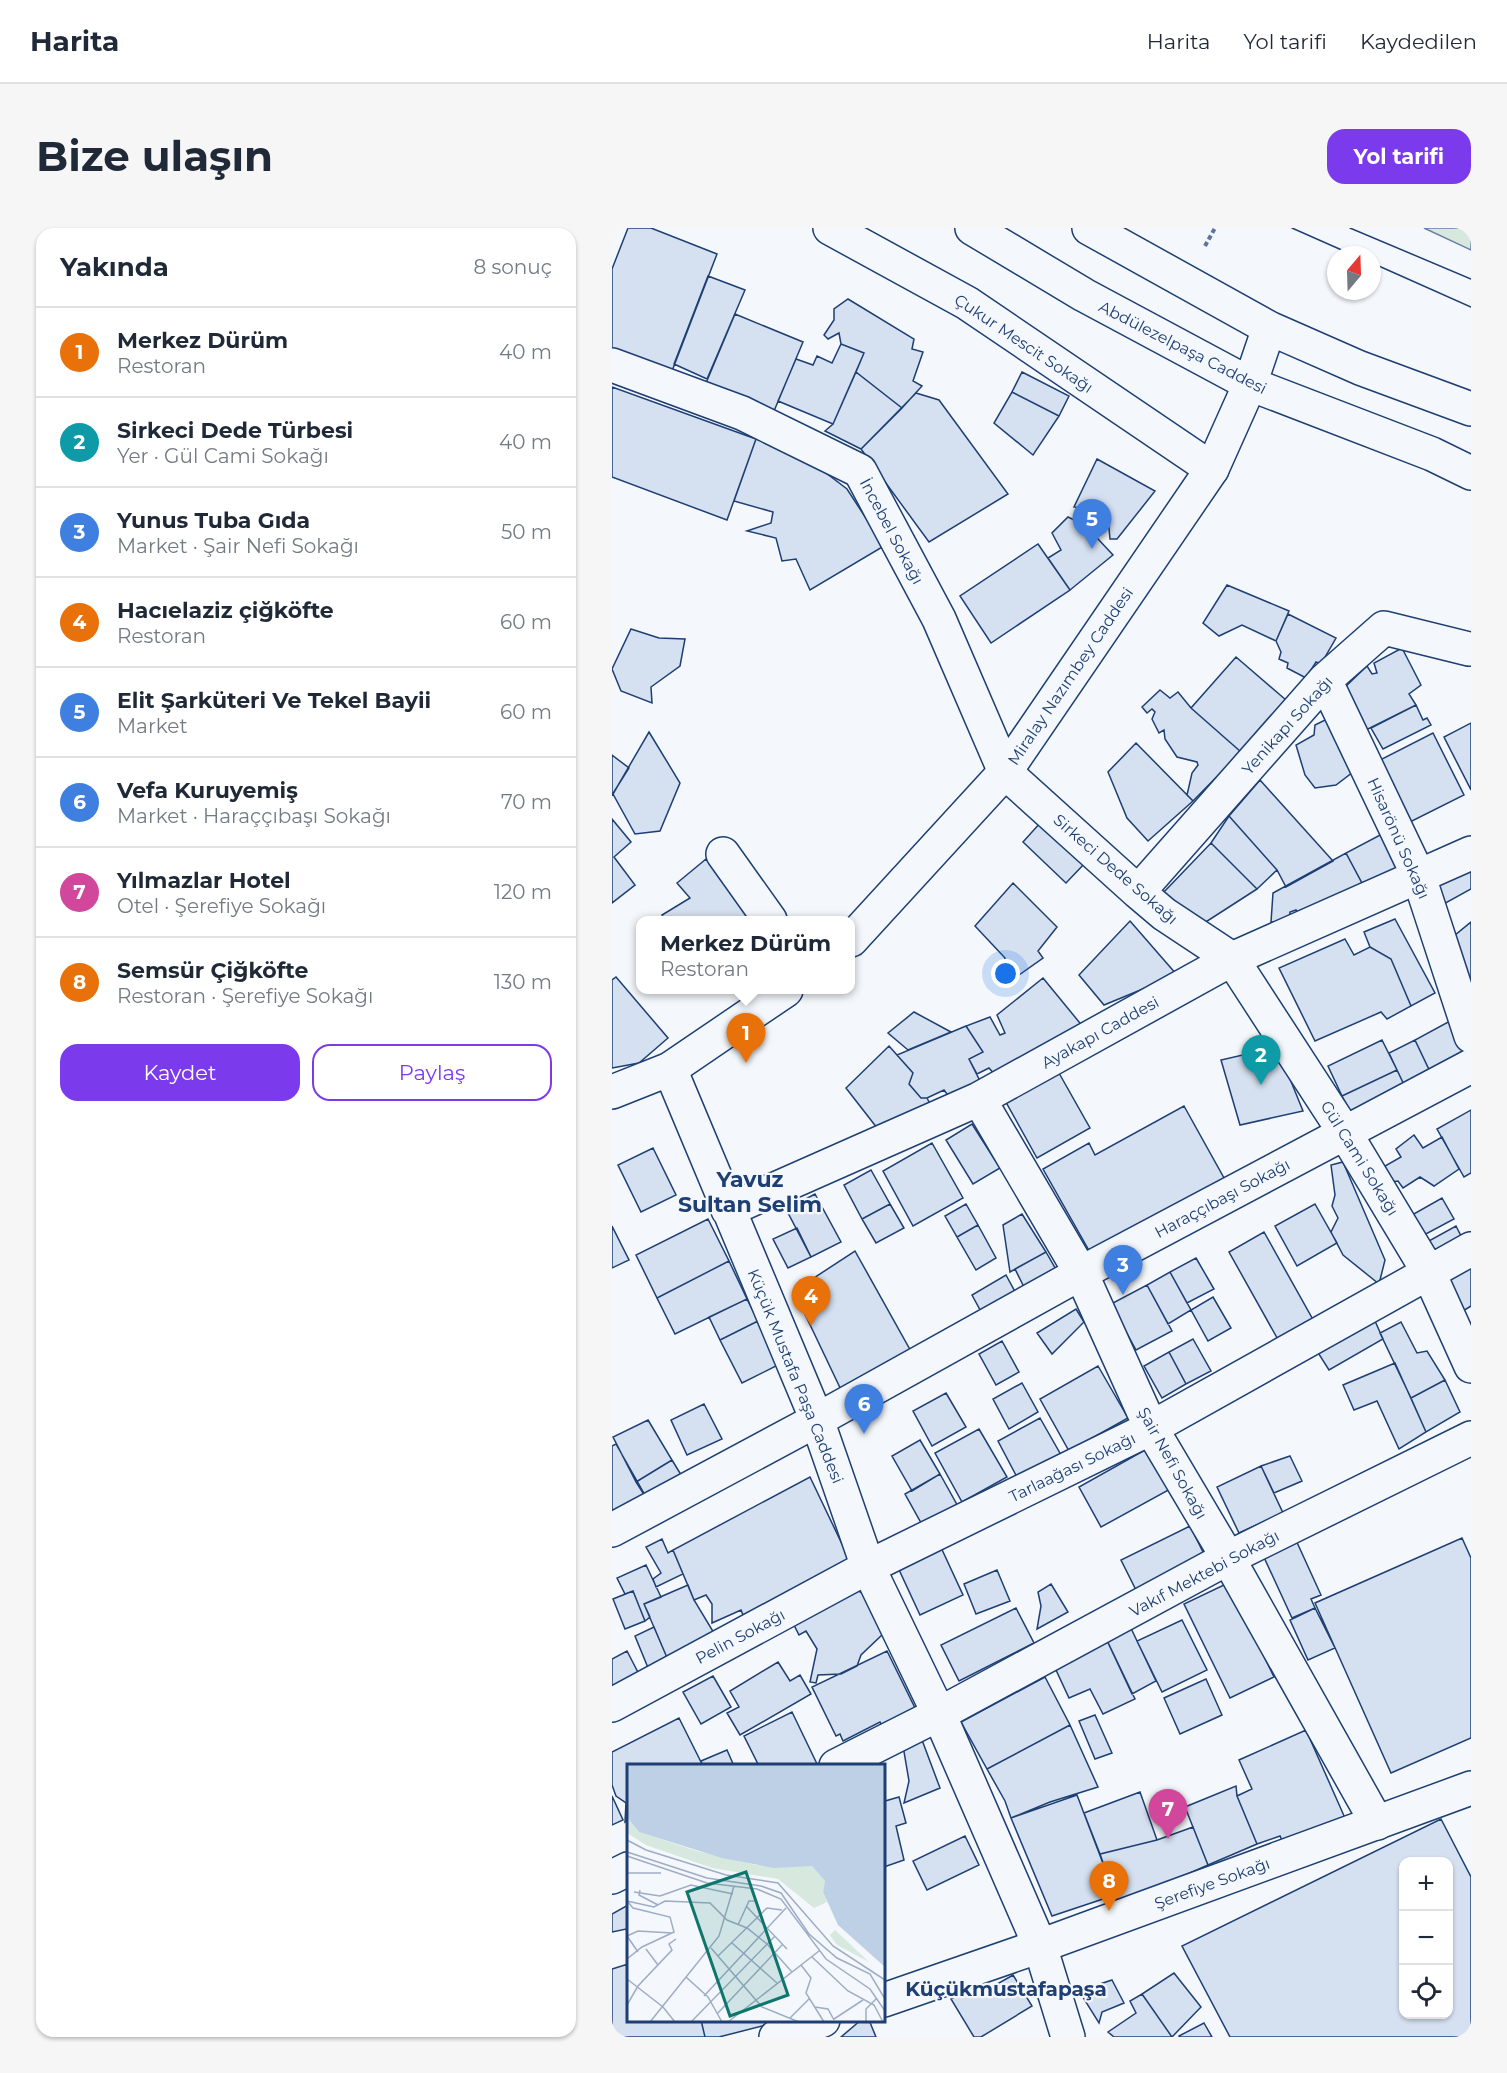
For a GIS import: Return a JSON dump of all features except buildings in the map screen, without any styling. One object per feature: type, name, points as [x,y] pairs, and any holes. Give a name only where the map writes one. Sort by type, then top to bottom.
[{"type":"street","name":"Çukur Mescit Sokağı","points":[[830,228],[967,303],[1212,469]]},
{"type":"street","name":"Abdülezelpaşa Caddesi","points":[[972,228],[1084,295],[1250,384],[1432,454],[1471,473]]},
{"type":"street","points":[[1089,228],[1269,328],[1359,368],[1471,410]]},
{"type":"street","name":"Miralay Nazımbey Caddesi","points":[[855,936],[1005,772],[1212,469],[1250,384],[1269,328]]},
{"type":"street","name":"İncebel Sokağı","points":[[612,365],[742,413],[860,471],[939,619],[1005,772]]},
{"type":"street","name":"Yenikapı Sokağı","points":[[1137,892],[1325,680],[1384,628],[1469,649]]},
{"type":"street","name":"Hisarönü Sokağı","points":[[1325,680],[1419,877],[1471,1036]]},
{"type":"street","name":"Sirkeci Dede Sokağı","points":[[1005,772],[1137,892],[1164,914],[1232,959]]},
{"type":"street","name":"Ayakapı Caddesi","points":[[728,1210],[979,1099],[1232,959],[1471,853]]},
{"type":"street","points":[[723,854],[766,916]]},
{"type":"street","name":"Gül Cami Sokağı","points":[[1232,959],[1345,1133],[1428,1271],[1471,1366]]},
{"type":"street","points":[[612,1092],[670,1069],[780,994]]},
{"type":"street","name":"Haraççıbaşı Sokağı","points":[[612,1530],[817,1420],[1081,1273],[1471,1066]]},
{"type":"street","name":"Küçük Mustafa Paşa Caddesi","points":[[670,1069],[817,1420],[868,1567],[939,1714],[1040,1946],[1068,2037]]},
{"type":"street","name":"Şair Nefi Sokağı","points":[[979,1099],[1081,1273],[1151,1428],[1228,1558],[1377,1823]]},
{"type":"street","name":"Tarlaağası Sokağı","points":[[868,1567],[1151,1428],[1471,1249]]},
{"type":"street","name":"Vakıf Mektebi Sokağı","points":[[840,1764],[939,1714],[1228,1558],[1471,1438]]},
{"type":"street","name":"Pelin Sokağı","points":[[612,1705],[868,1567]]},
{"type":"street","name":"Şerefiye Sokağı","points":[[885,2000],[1040,1946],[1471,1788]]},
{"type":"street","points":[[612,1877],[627,1870]]},
{"type":"shaded area","points":[[1424,228],[1471,228],[1471,250]]},
{"type":"tram line","points":[[1292,228],[1333,246]]},
{"type":"tram line","points":[[1350,228],[1471,279]]},
{"type":"tram line","points":[[1381,267],[1471,307]]},
{"type":"place","name":"Elit Şarküteri Ve Tekel Bayii","points":[[1092,549]]},
{"type":"place","name":"Merkez Dürüm","points":[[746,1063]]},
{"type":"place","name":"Sirkeci Dede Türbesi","points":[[1261,1085]]},
{"type":"place","name":"Yunus Tuba Gıda","points":[[1123,1295]]},
{"type":"place","name":"Hacıelaziz çiğköfte","points":[[811,1326]]},
{"type":"place","name":"Vefa Kuruyemiş","points":[[864,1434]]},
{"type":"place","name":"Yılmazlar Hotel","points":[[1168,1839]]},
{"type":"place","name":"Semsür Çiğköfte","points":[[1109,1911]]},
{"type":"district","name":"Yavuz Sultan Selim","points":[[750,1192]]},
{"type":"district","name":"Küçükmustafapaşa","points":[[1006,1989]]}]
